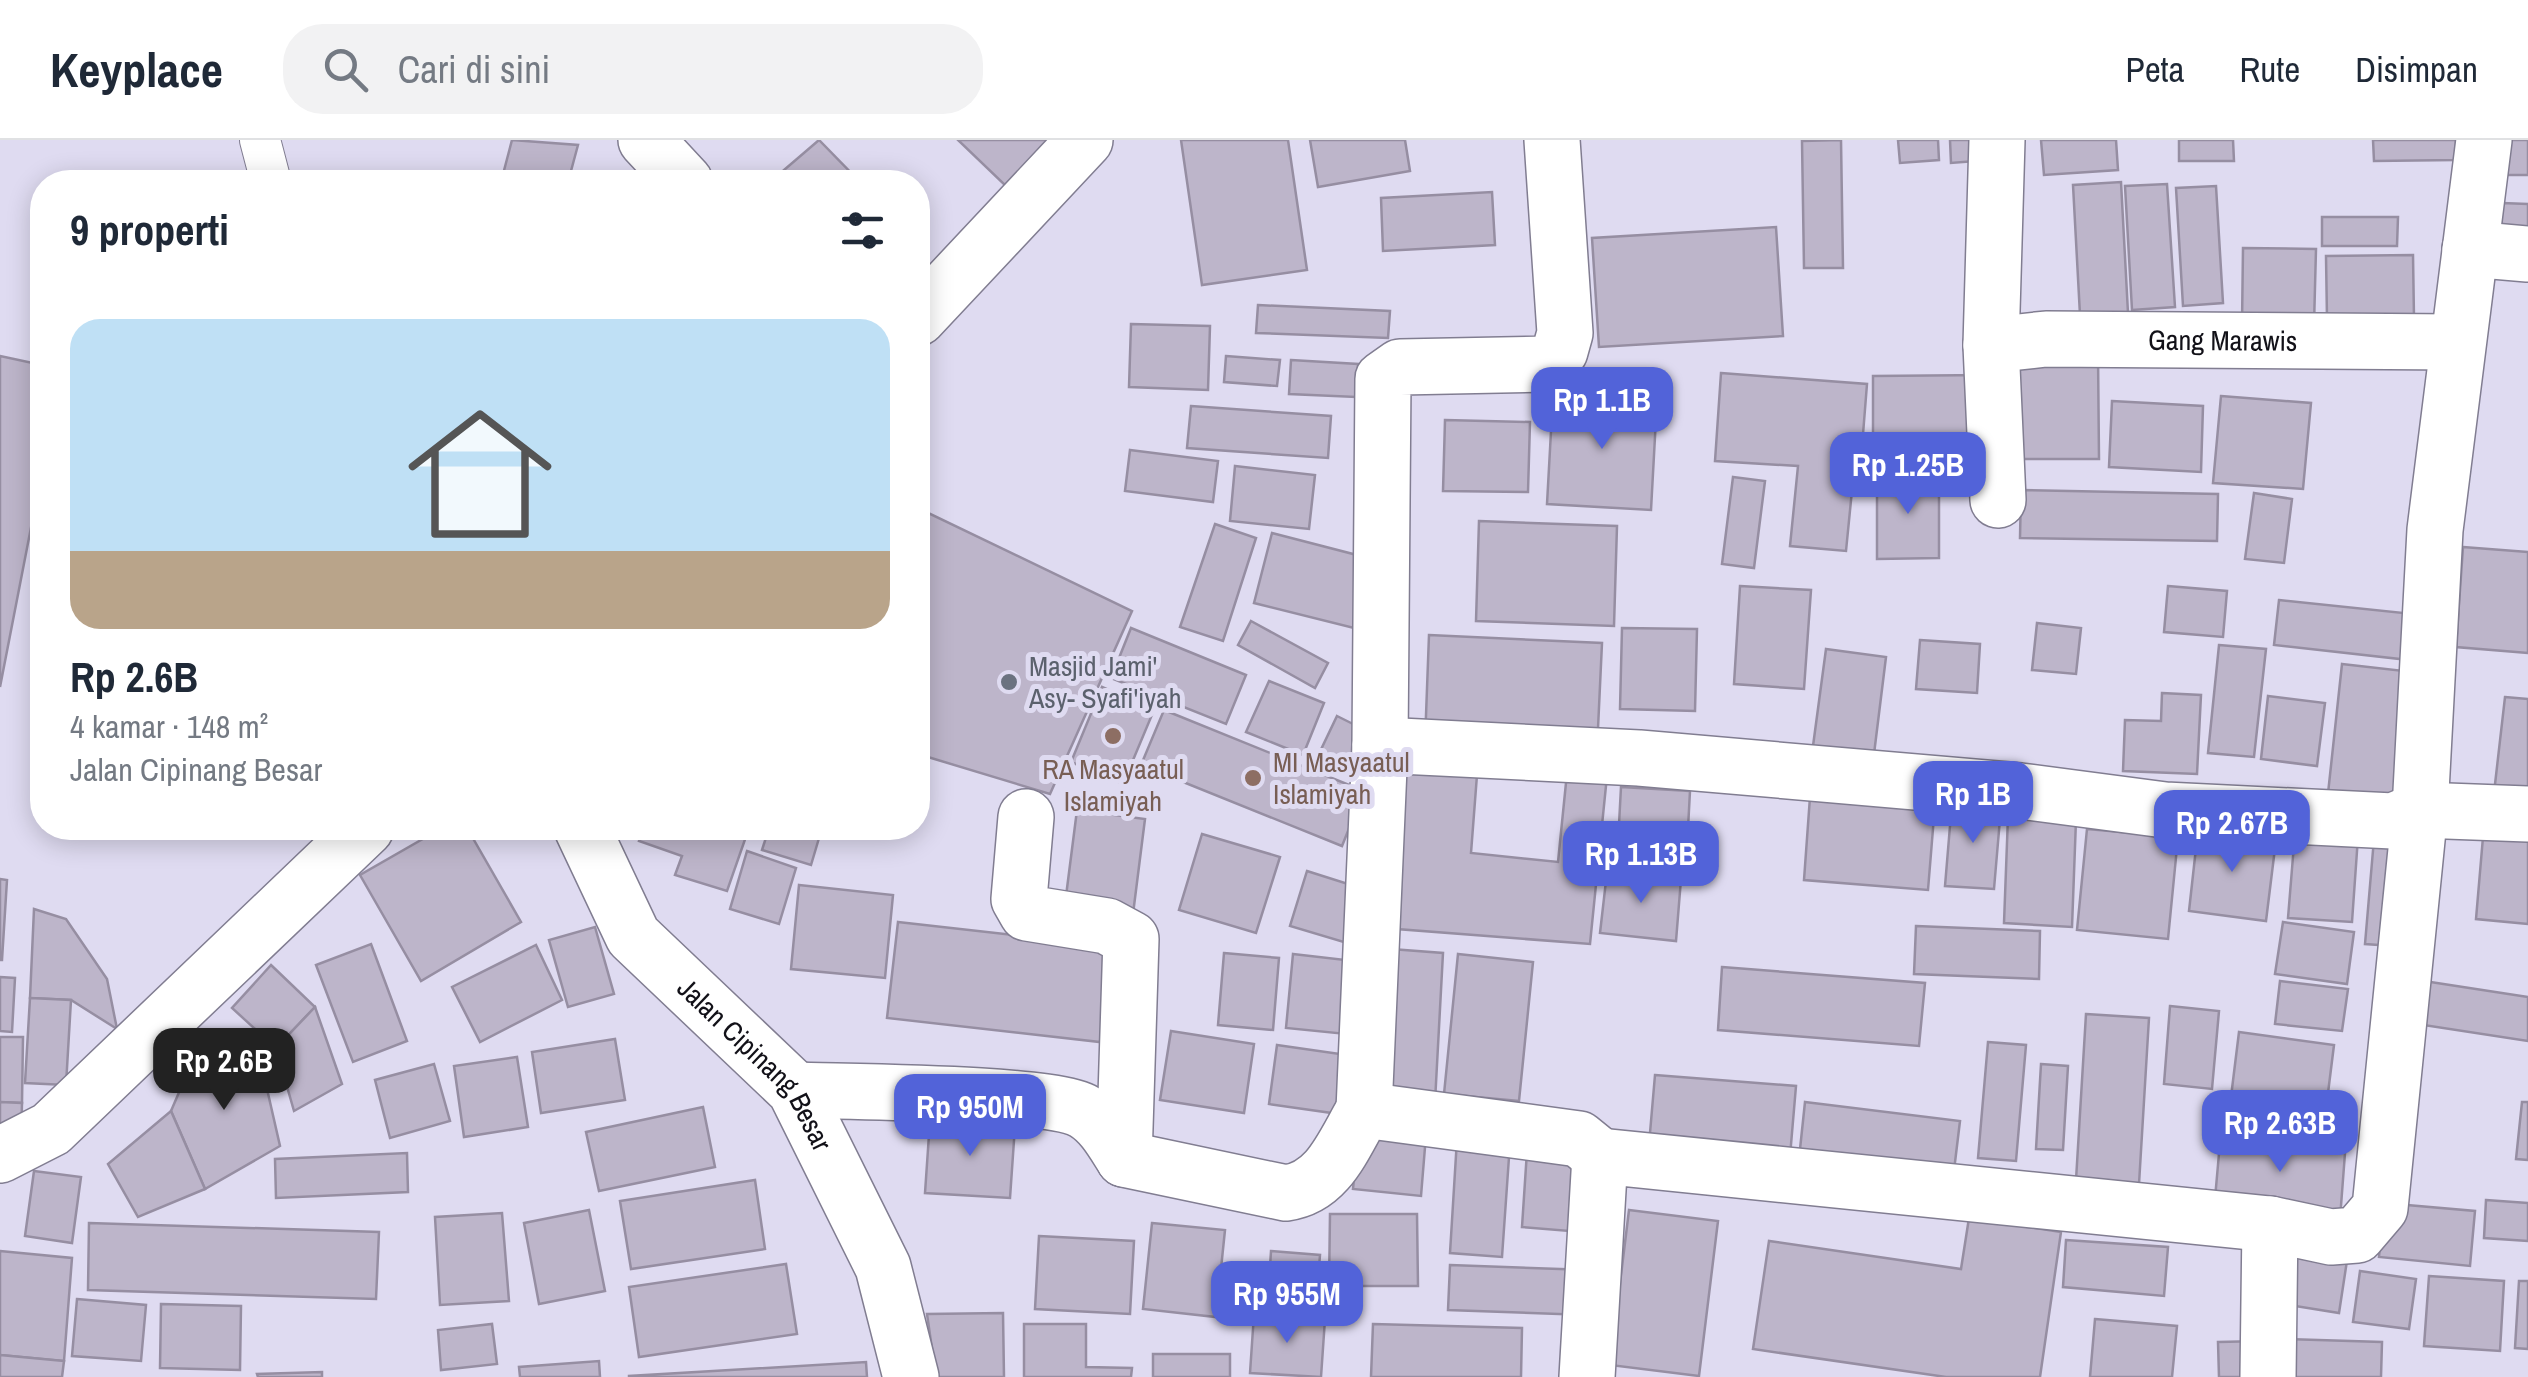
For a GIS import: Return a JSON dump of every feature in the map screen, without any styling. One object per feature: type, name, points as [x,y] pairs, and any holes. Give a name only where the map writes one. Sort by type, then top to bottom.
[{"type":"street","points":[[646,140],[674,170]]},
{"type":"street","points":[[930,305],[1085,140]]},
{"type":"street","points":[[796,1090],[1040,1102],[1083,1110],[1105,1128],[1124,1159],[1286,1193],[1308,1190],[1323,1179],[1364,1110],[1380,745],[1383,379],[1400,367],[1547,364],[1560,350],[1564,334],[1552,140]]},
{"type":"street","points":[[1997,140],[1990,345],[1998,500]]},
{"type":"street","points":[[1364,1110],[1579,1139],[1600,1156],[2270,1224],[2331,1237],[2358,1235],[2380,1208],[2420,810],[2434,530],[2484,140]]},
{"type":"street","points":[[2470,250],[2528,254]]},
{"type":"street","name":"Gang Marawis","points":[[1990,345],[2046,339],[2456,342]]},
{"type":"street","points":[[1380,745],[1639,758],[2020,791],[2165,810],[2393,821],[2420,810],[2528,814]]},
{"type":"street","points":[[1026,817],[1019,899],[1027,912],[1107,926],[1131,938],[1124,1159]]},
{"type":"street","points":[[0,1155],[51,1128],[353,840]]},
{"type":"street","name":"Jalan Cipinang Besar","points":[[588,840],[633,936],[796,1090],[883,1267],[911,1377]]},
{"type":"street","points":[[1587,1377],[1600,1156]]},
{"type":"street","points":[[2268,1377],[2270,1224]]},
{"type":"lane","points":[[260,140],[268,170]]},
{"type":"building","points":[[512,140],[578,145],[571,170],[504,170]]},
{"type":"building","points":[[819,140],[848,170],[784,170]]},
{"type":"building","points":[[958,140],[1053,140],[1008,188]]},
{"type":"building","points":[[1181,140],[1288,140],[1307,270],[1202,285]]},
{"type":"building","points":[[1310,140],[1405,140],[1410,171],[1318,187]]},
{"type":"building","points":[[1841,140],[1843,268],[1804,268],[1802,141]]},
{"type":"building","points":[[1898,140],[1938,140],[1939,160],[1900,163]]},
{"type":"building","points":[[1950,140],[1987,140],[1988,160],[1951,163]]},
{"type":"building","points":[[2041,140],[2116,140],[2118,170],[2044,175]]},
{"type":"building","points":[[2179,140],[2233,140],[2234,161],[2179,161]]},
{"type":"building","points":[[2373,140],[2456,140],[2456,160],[2374,161]]},
{"type":"building","points":[[2508,140],[2528,140],[2528,175],[2507,175]]},
{"type":"building","points":[[2121,182],[2128,313],[2080,315],[2073,185]]},
{"type":"building","points":[[2167,184],[2175,307],[2132,310],[2125,186]]},
{"type":"building","points":[[2216,186],[2223,303],[2183,306],[2176,188]]},
{"type":"building","points":[[1492,192],[1495,245],[1383,251],[1381,198]]},
{"type":"building","points":[[2502,203],[2528,204],[2528,244],[2501,243]]},
{"type":"building","points":[[2322,217],[2398,217],[2397,246],[2322,246]]},
{"type":"building","points":[[1776,227],[1783,336],[1599,347],[1592,238]]},
{"type":"building","points":[[2243,248],[2316,249],[2314,325],[2242,324]]},
{"type":"building","points":[[2413,255],[2414,318],[2327,319],[2326,256]]},
{"type":"building","points":[[1258,305],[1390,311],[1388,338],[1256,333]]},
{"type":"building","points":[[1131,324],[1210,326],[1208,390],[1129,387]]},
{"type":"building","points":[[2017,353],[2098,353],[2099,459],[2018,459]]},
{"type":"building","points":[[0,356],[30,362],[30,533],[0,687]]},
{"type":"building","points":[[1226,356],[1280,360],[1277,386],[1224,382]]},
{"type":"building","points":[[1291,360],[1358,364],[1356,397],[1289,394]]},
{"type":"building","points":[[1721,373],[1867,384],[1860,472],[1854,470],[1846,551],[1790,546],[1798,466],[1715,461]]},
{"type":"building","points":[[1986,375],[1986,457],[1873,456],[1873,376]]},
{"type":"building","points":[[1553,395],[1657,400],[1651,510],[1547,504]]},
{"type":"building","points":[[2221,396],[2311,403],[2303,489],[2213,483]]},
{"type":"building","points":[[2112,401],[2203,406],[2201,472],[2109,467]]},
{"type":"building","points":[[1191,406],[1331,416],[1328,458],[1187,448]]},
{"type":"building","points":[[1445,420],[1530,422],[1528,492],[1443,491]]},
{"type":"building","points":[[1130,450],[1218,461],[1213,502],[1125,491]]},
{"type":"building","points":[[1235,466],[1315,475],[1309,529],[1230,521]]},
{"type":"building","points":[[1877,476],[1939,476],[1939,558],[1877,559]]},
{"type":"building","points":[[1733,477],[1765,481],[1754,568],[1722,564]]},
{"type":"building","points":[[2021,490],[2218,494],[2217,541],[2020,538]]},
{"type":"building","points":[[2254,493],[2292,499],[2284,563],[2245,559]]},
{"type":"building","name":"Masjid Jami' Asy- Syafi'iyah","points":[[930,514],[1132,611],[1050,794],[930,758]]},
{"type":"building","points":[[1479,521],[1617,526],[1614,626],[1476,621]]},
{"type":"building","points":[[1215,524],[1256,538],[1223,641],[1180,627]]},
{"type":"building","points":[[1272,533],[1380,561],[1362,630],[1254,603]]},
{"type":"building","points":[[2463,547],[2528,552],[2528,653],[2456,647]]},
{"type":"building","points":[[1740,586],[1811,590],[1804,689],[1734,684]]},
{"type":"building","points":[[2168,586],[2227,591],[2223,637],[2164,632]]},
{"type":"building","points":[[2279,600],[2423,615],[2418,661],[2274,645]]},
{"type":"building","points":[[1251,621],[1328,663],[1315,688],[1238,645]]},
{"type":"building","points":[[2037,623],[2081,628],[2076,674],[2032,670]]},
{"type":"building","points":[[1131,628],[1246,675],[1226,724],[1111,678]]},
{"type":"building","points":[[1622,628],[1697,629],[1695,711],[1620,709]]},
{"type":"building","points":[[1429,635],[1602,643],[1597,750],[1425,742]]},
{"type":"building","points":[[1920,640],[1980,644],[1977,693],[1916,689]]},
{"type":"building","points":[[2219,645],[2266,649],[2254,757],[2208,753]]},
{"type":"building","points":[[1826,649],[1886,657],[1874,754],[1813,746]]},
{"type":"building","points":[[2342,664],[2413,672],[2398,820],[2326,812]]},
{"type":"building","points":[[1269,681],[1324,703],[1303,755],[1246,732]]},
{"type":"building","name":"RA Masyaatul Islamiyah","points":[[1102,687],[1154,710],[1123,784],[1071,762]]},
{"type":"building","points":[[2162,693],[2201,695],[2197,774],[2123,771],[2125,720],[2161,721]]},
{"type":"building","points":[[2268,696],[2325,703],[2317,766],[2261,759]]},
{"type":"building","points":[[2505,697],[2528,699],[2528,797],[2494,793]]},
{"type":"building","name":"MI Masyaatul Islamiyah","points":[[1164,710],[1364,791],[1342,846],[1141,765]]},
{"type":"building","points":[[1337,716],[1369,732],[1348,775],[1316,760]]},
{"type":"building","points":[[1568,763],[1608,766],[1590,944],[1384,928],[1396,768],[1477,775],[1471,853],[1558,862]]},
{"type":"building","points":[[1811,783],[1936,792],[1928,890],[1804,880]]},
{"type":"building","points":[[1621,787],[1690,791],[1686,866],[1617,862]]},
{"type":"building","points":[[1952,802],[2001,807],[1994,889],[1945,886]]},
{"type":"building","points":[[1077,810],[1145,819],[1133,914],[1065,904]]},
{"type":"building","points":[[2008,816],[2076,820],[2072,927],[2004,923]]},
{"type":"building","points":[[2375,827],[2403,829],[2393,946],[2365,944]]},
{"type":"building","points":[[2087,829],[2178,837],[2168,939],[2077,930]]},
{"type":"building","points":[[2198,830],[2276,840],[2266,921],[2189,911]]},
{"type":"building","points":[[2295,832],[2358,837],[2352,922],[2288,918]]},
{"type":"building","points":[[1202,834],[1280,857],[1256,933],[1179,910]]},
{"type":"building","points":[[2483,837],[2528,840],[2528,924],[2476,919]]},
{"type":"building","points":[[421,840],[474,840],[521,922],[421,981],[360,875]]},
{"type":"building","points":[[745,840],[727,891],[675,875],[682,856],[639,841]]},
{"type":"building","points":[[765,840],[818,840],[811,865],[762,850]]},
{"type":"building","points":[[747,851],[796,868],[779,924],[730,909]]},
{"type":"building","points":[[1307,871],[1364,889],[1347,943],[1290,926]]},
{"type":"building","points":[[1607,872],[1681,879],[1676,941],[1600,933]]},
{"type":"building","points":[[0,879],[7,880],[2,960],[0,960]]},
{"type":"building","points":[[799,885],[893,895],[885,978],[791,969]]},
{"type":"building","points":[[34,909],[66,919],[107,979],[117,1029],[71,1000],[30,998]]},
{"type":"building","points":[[898,922],[1110,946],[1100,1042],[887,1018]]},
{"type":"building","points":[[2283,922],[2354,932],[2347,984],[2275,974]]},
{"type":"building","points":[[1916,926],[2040,931],[2039,979],[1914,974]]},
{"type":"building","points":[[595,927],[614,994],[568,1007],[549,940]]},
{"type":"building","points":[[371,944],[407,1041],[353,1062],[316,965]]},
{"type":"building","points":[[536,945],[562,1000],[480,1042],[452,987]]},
{"type":"building","points":[[1391,949],[1443,953],[1435,1102],[1383,1098]]},
{"type":"building","points":[[1224,953],[1279,958],[1273,1030],[1218,1025]]},
{"type":"building","points":[[1293,954],[1363,962],[1356,1035],[1286,1028]]},
{"type":"building","points":[[1458,954],[1533,962],[1519,1101],[1444,1094]]},
{"type":"building","points":[[271,965],[315,1007],[276,1048],[232,1008]]},
{"type":"building","points":[[1722,967],[1925,983],[1919,1046],[1718,1030]]},
{"type":"building","points":[[0,977],[15,978],[12,1032],[0,1031]]},
{"type":"building","points":[[2280,981],[2348,989],[2342,1031],[2275,1024]]},
{"type":"building","points":[[2424,981],[2528,997],[2528,1041],[2417,1024]]},
{"type":"building","points":[[30,998],[71,1000],[66,1085],[25,1083]]},
{"type":"building","points":[[2170,1006],[2219,1011],[2212,1089],[2164,1084]]},
{"type":"building","points":[[315,1007],[342,1084],[294,1111],[276,1048]]},
{"type":"building","points":[[2086,1014],[2149,1018],[2139,1184],[2076,1180]]},
{"type":"building","points":[[1171,1031],[1254,1044],[1244,1113],[1160,1100]]},
{"type":"building","points":[[2239,1032],[2334,1045],[2325,1117],[2230,1105]]},
{"type":"building","points":[[0,1037],[23,1037],[22,1103],[0,1102]]},
{"type":"building","points":[[202,1039],[262,1067],[280,1146],[205,1189],[171,1111]]},
{"type":"building","points":[[615,1039],[625,1100],[541,1113],[532,1052]]},
{"type":"building","points":[[1988,1042],[2026,1045],[2016,1161],[1978,1158]]},
{"type":"building","points":[[1277,1045],[1361,1057],[1353,1116],[1269,1104]]},
{"type":"building","points":[[517,1057],[528,1127],[464,1137],[454,1066]]},
{"type":"building","points":[[434,1064],[450,1121],[390,1138],[375,1080]]},
{"type":"building","points":[[2041,1064],[2068,1066],[2063,1150],[2036,1149]]},
{"type":"building","points":[[1655,1075],[1796,1086],[1789,1168],[1648,1156]]},
{"type":"building","points":[[0,1102],[22,1103],[21,1141],[0,1140]]},
{"type":"building","points":[[1805,1102],[1960,1121],[1952,1187],[1798,1168]]},
{"type":"building","points":[[2522,1102],[2528,1102],[2528,1160],[2516,1159]]},
{"type":"building","points":[[703,1107],[715,1167],[599,1191],[586,1132]]},
{"type":"building","points":[[171,1111],[205,1189],[138,1217],[108,1164]]},
{"type":"building","points":[[930,1120],[1015,1126],[1010,1198],[925,1193]]},
{"type":"building","points":[[1359,1129],[1426,1135],[1421,1196],[1353,1189]]},
{"type":"building","points":[[2221,1131],[2346,1140],[2340,1219],[2214,1210]]},
{"type":"building","points":[[1457,1139],[1510,1143],[1502,1257],[1450,1253]]},
{"type":"building","points":[[1527,1151],[1574,1153],[1569,1231],[1522,1227]]},
{"type":"building","points":[[407,1153],[408,1192],[276,1198],[275,1159]]},
{"type":"building","points":[[34,1171],[81,1177],[72,1243],[25,1236]]},
{"type":"building","points":[[755,1180],[765,1249],[631,1269],[620,1201]]},
{"type":"building","points":[[2486,1200],[2528,1203],[2528,1241],[2484,1238]]},
{"type":"building","points":[[2384,1203],[2475,1211],[2470,1266],[2379,1257]]},
{"type":"building","points":[[589,1210],[605,1291],[539,1304],[524,1223]]},
{"type":"building","points":[[1629,1210],[1718,1221],[1699,1376],[1610,1365]]},
{"type":"building","points":[[502,1213],[509,1301],[440,1305],[435,1217]]},
{"type":"building","points":[[1330,1214],[1417,1214],[1418,1286],[1329,1286]]},
{"type":"building","points":[[1969,1218],[2061,1232],[2040,1377],[1946,1377],[1753,1349],[1769,1241],[1961,1269]]},
{"type":"building","points":[[89,1223],[379,1232],[376,1299],[88,1290]]},
{"type":"building","points":[[1152,1223],[1225,1230],[1216,1317],[1143,1309]]},
{"type":"building","points":[[1039,1236],[1134,1241],[1130,1314],[1035,1309]]},
{"type":"building","points":[[2066,1240],[2168,1247],[2164,1296],[2063,1287]]},
{"type":"building","points":[[2285,1245],[2348,1254],[2339,1313],[2276,1303]]},
{"type":"building","points":[[0,1251],[72,1258],[64,1361],[0,1355]]},
{"type":"building","points":[[1271,1251],[1320,1255],[1316,1305],[1268,1300]]},
{"type":"building","points":[[786,1264],[797,1334],[639,1357],[629,1287]]},
{"type":"building","points":[[1450,1265],[1588,1270],[1586,1315],[1448,1310]]},
{"type":"building","points":[[2360,1271],[2416,1279],[2409,1329],[2353,1322]]},
{"type":"building","points":[[2429,1276],[2504,1281],[2500,1351],[2424,1346]]},
{"type":"building","points":[[2519,1281],[2528,1281],[2528,1349],[2515,1348]]},
{"type":"building","points":[[77,1299],[146,1305],[141,1361],[72,1356]]},
{"type":"building","points":[[161,1304],[241,1306],[240,1370],[160,1368]]},
{"type":"building","points":[[1003,1313],[1004,1377],[936,1377],[927,1314]]},
{"type":"building","points":[[1254,1314],[1325,1319],[1321,1377],[1250,1373]]},
{"type":"building","points":[[2095,1319],[2177,1326],[2172,1377],[2090,1377]]},
{"type":"building","points":[[492,1324],[497,1364],[441,1370],[438,1330]]},
{"type":"building","points":[[1024,1324],[1086,1324],[1086,1367],[1132,1368],[1131,1377],[1024,1377]]},
{"type":"building","points":[[1373,1324],[1522,1328],[1521,1377],[1371,1377]]},
{"type":"building","points":[[2284,1339],[2382,1342],[2381,1377],[2282,1377]]},
{"type":"building","points":[[2262,1341],[2262,1377],[2219,1377],[2218,1342]]},
{"type":"building","points":[[1153,1354],[1230,1354],[1230,1377],[1153,1377]]},
{"type":"building","points":[[0,1355],[64,1361],[62,1377],[0,1377]]},
{"type":"building","points":[[599,1361],[600,1377],[520,1377],[519,1367]]},
{"type":"building","points":[[866,1362],[867,1377],[629,1377],[629,1376]]},
{"type":"building","points":[[322,1372],[322,1377],[257,1374]]},
{"type":"place","name":"Masjid Jami' Asy- Syafi'iyah","points":[[1009,682]]},
{"type":"place","name":"RA Masyaatul Islamiyah","points":[[1113,736]]},
{"type":"place","name":"MI Masyaatul Islamiyah","points":[[1253,778]]}]
